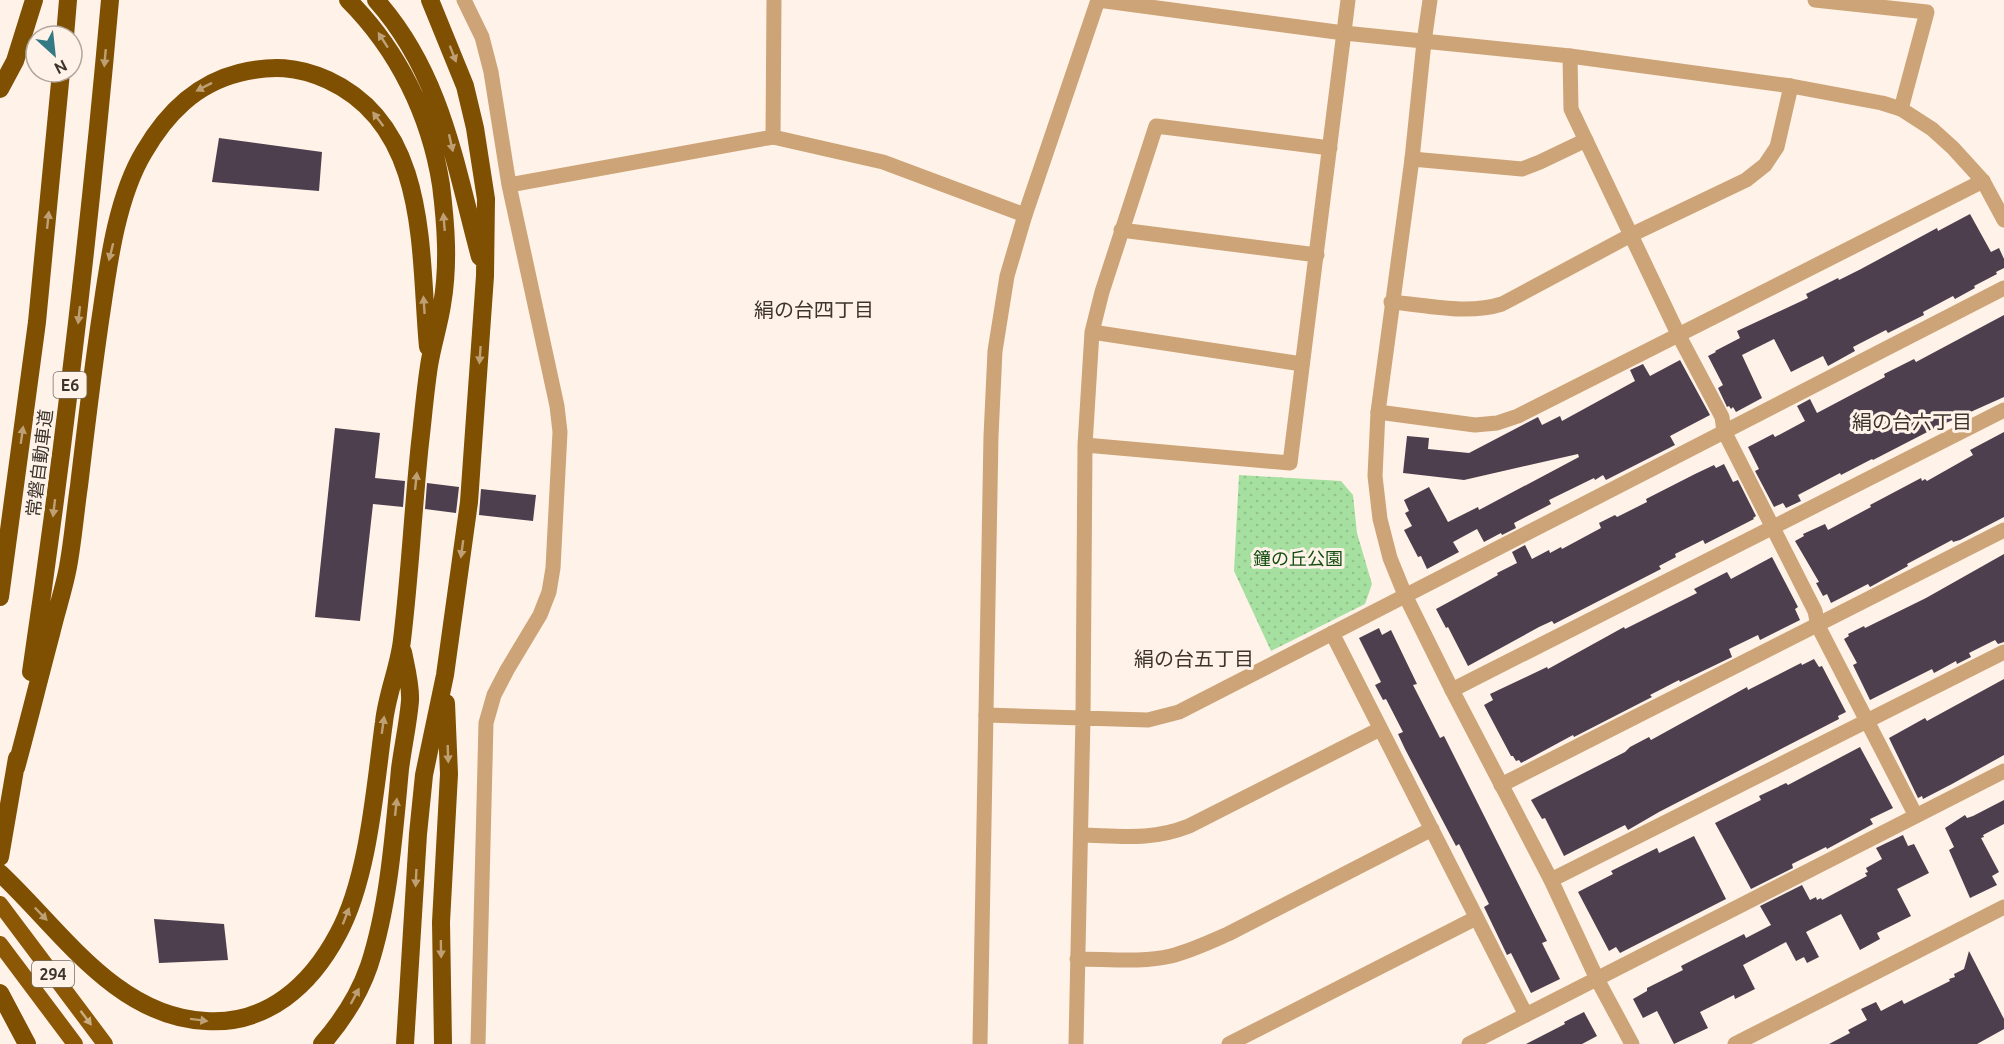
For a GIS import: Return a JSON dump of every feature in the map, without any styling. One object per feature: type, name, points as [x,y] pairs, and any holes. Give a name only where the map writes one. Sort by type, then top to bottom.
[{"type":"highway","points":[[0,89],[15,61],[34,0]]},
{"type":"highway","points":[[65,24],[68,0]]},
{"type":"highway","name":"常磐自動車道","points":[[2,849],[47,564],[78,324],[94,186],[110,0]]},
{"type":"highway","points":[[0,873],[106,980],[147,1006],[177,1017],[205,1021],[230,1021],[256,1015],[276,1005],[296,991],[312,975],[341,930],[353,899],[364,853],[386,706],[402,644],[414,495],[429,363],[442,304],[446,259],[440,183],[424,118],[410,86],[378,33],[348,0]]},
{"type":"highway","points":[[376,0],[408,42],[434,91],[448,131],[485,276]]},
{"type":"highway","points":[[405,1044],[418,834],[424,775],[445,675],[469,502],[485,276],[486,199],[475,128],[465,86],[430,0]]},
{"type":"highway","points":[[16,768],[68,567],[109,260],[125,197],[143,154],[168,117],[195,92],[225,77],[256,69],[289,67],[345,88],[368,106],[388,133],[404,162],[413,192],[420,229],[429,363]]},
{"type":"highway","name":"常磐自動車道","points":[[0,597],[37,322],[60,84]]},
{"type":"highway","points":[[322,1044],[337,1028],[357,994],[368,968],[377,934],[394,833],[401,758],[410,699],[402,644]]},
{"type":"highway","points":[[443,1044],[441,922],[449,774],[445,675]]},
{"type":"highway","name":"294","points":[[0,904],[105,1044]]},
{"type":"highway","name":"294","points":[[0,944],[75,1044]]},
{"type":"highway","points":[[0,993],[27,1044]]},
{"type":"street","points":[[464,0],[482,37],[491,72],[509,185],[557,406],[560,432],[553,568],[549,592],[540,615],[494,695],[486,723],[478,1044]]},
{"type":"street","points":[[773,136],[774,0]]},
{"type":"street","points":[[980,1044],[991,436],[995,351],[1007,276],[1025,215],[1098,0],[1344,33],[1570,56],[1791,86],[1882,103],[1901,109],[1932,129],[1953,148],[1983,182],[2004,220]]},
{"type":"street","points":[[1085,444],[1290,463],[1348,0]]},
{"type":"street","points":[[1430,0],[1412,159],[1378,412],[1375,476],[1380,519],[1390,558],[1405,595],[1551,880],[1597,979],[1632,1044]]},
{"type":"street","points":[[1815,0],[1927,12],[1901,109]]},
{"type":"street","points":[[1570,56],[1570,110],[1678,334],[1722,417],[1724,431],[1815,611],[1818,626],[1916,816]]},
{"type":"street","points":[[1392,302],[1471,309],[1502,304],[1632,235],[1746,180],[1765,165],[1777,147],[1791,86]]},
{"type":"street","points":[[1076,1044],[1083,717],[1085,444],[1092,332],[1102,292],[1156,126],[1330,148]]},
{"type":"street","points":[[509,185],[773,136],[883,162],[1025,215]]},
{"type":"street","points":[[1412,159],[1522,168],[1586,140]]},
{"type":"street","points":[[1378,412],[1475,425],[1497,423],[1518,416],[1983,182]]},
{"type":"street","points":[[1121,230],[1317,255]]},
{"type":"street","points":[[986,715],[1148,720],[1179,712],[2004,288]]},
{"type":"street","points":[[1092,332],[1302,364]]},
{"type":"street","points":[[1452,690],[2004,410]]},
{"type":"street","points":[[1501,785],[2004,530]]},
{"type":"street","points":[[1332,633],[1526,1015]]},
{"type":"street","points":[[1551,880],[2004,652]]},
{"type":"street","points":[[1081,835],[1147,837],[1169,834],[1380,729]]},
{"type":"street","points":[[1469,1044],[2004,771]]},
{"type":"street","points":[[1077,959],[1133,960],[1169,957],[1199,947],[1432,829]]},
{"type":"street","points":[[1735,1044],[2004,907]]},
{"type":"street","points":[[1229,1044],[1476,918]]},
{"type":"green space","name":"鐘の丘公園","points":[[1239,475],[1341,481],[1353,495],[1357,533],[1372,584],[1365,604],[1271,651],[1234,571]]},
{"type":"building","points":[[219,138],[322,152],[319,191],[212,182]]},
{"type":"building","points":[[1970,214],[1991,252],[1999,248],[2004,259],[2004,268],[1996,272],[1997,274],[1955,299],[1953,296],[1923,312],[1924,315],[1888,333],[1886,330],[1853,347],[1855,351],[1828,366],[1823,356],[1791,372],[1774,339],[1742,355],[1762,398],[1736,412],[1733,407],[1731,409],[1727,407],[1718,388],[1723,385],[1708,356],[1740,338],[1737,331],[1808,298],[1806,294],[1861,269],[1937,228],[1938,231]]},
{"type":"building","points":[[2004,315],[2004,397],[1937,427],[1841,475],[1840,473],[1798,495],[1801,501],[1786,508],[1783,503],[1774,507],[1755,471],[1759,469],[1748,447],[1773,434],[1775,437],[1805,421],[1797,406],[1810,399],[1817,413],[1885,377],[1884,374],[1914,359],[1916,362]]},
{"type":"building","points":[[1680,360],[1710,415],[1670,436],[1675,445],[1606,480],[1603,475],[1595,480],[1594,478],[1549,500],[1551,504],[1514,523],[1516,528],[1502,535],[1501,533],[1484,542],[1477,529],[1453,542],[1459,552],[1427,569],[1404,530],[1412,526],[1405,513],[1409,511],[1404,500],[1429,487],[1448,522],[1478,507],[1479,510],[1579,457],[1578,454],[1464,480],[1403,473],[1407,436],[1429,438],[1428,449],[1469,453],[1538,417],[1542,425],[1560,416],[1562,421],[1635,381],[1630,370],[1643,364],[1650,376]]},
{"type":"building","points":[[335,428],[380,433],[375,478],[405,481],[403,507],[373,504],[360,621],[315,617]]},
{"type":"building","points":[[2004,432],[2004,517],[1960,540],[1953,542],[1952,540],[1870,587],[1868,584],[1831,603],[1827,594],[1823,596],[1816,583],[1819,582],[1795,541],[1804,536],[1803,534],[1825,524],[1828,530],[1921,478],[1922,481],[1925,479],[1927,481],[1973,455],[1970,450]]},
{"type":"building","points":[[1724,464],[1733,482],[1738,480],[1756,516],[1754,519],[1705,544],[1703,540],[1675,554],[1676,557],[1659,566],[1661,569],[1554,624],[1552,621],[1539,627],[1468,666],[1436,609],[1517,563],[1512,552],[1525,545],[1532,559],[1549,550],[1550,553],[1561,547],[1562,549],[1601,528],[1599,523],[1647,502],[1646,499],[1714,465],[1716,468]]},
{"type":"building","points":[[427,483],[459,487],[456,513],[425,509]]},
{"type":"building","points":[[481,489],[536,495],[533,521],[479,515]]},
{"type":"building","points":[[2004,554],[2004,642],[1998,644],[1995,640],[1969,653],[1971,657],[1957,664],[1956,661],[1934,673],[1932,669],[1870,700],[1853,665],[1857,663],[1844,639],[1849,636],[1848,634],[1926,598]]},
{"type":"building","points":[[1772,557],[1798,607],[1795,609],[1800,620],[1760,640],[1758,635],[1729,649],[1732,657],[1680,682],[1679,680],[1650,695],[1652,697],[1521,763],[1511,756],[1484,705],[1493,700],[1490,694],[1547,667],[1548,669],[1624,627],[1625,629],[1697,593],[1694,589],[1727,572],[1731,579]]},
{"type":"building","points":[[1379,628],[1382,635],[1391,630],[1417,684],[1413,685],[1440,738],[1444,736],[1547,941],[1542,943],[1560,979],[1531,993],[1511,953],[1507,955],[1484,907],[1489,904],[1459,844],[1456,846],[1405,749],[1398,734],[1403,732],[1386,699],[1383,700],[1375,685],[1381,682],[1359,638]]},
{"type":"building","points":[[1814,659],[1819,667],[1822,666],[1846,712],[1838,716],[1839,719],[1628,830],[1625,825],[1564,856],[1545,818],[1542,819],[1531,800],[1625,752],[1649,737],[1651,740],[1747,687],[1748,690],[1801,663],[1802,665]]},
{"type":"building","points":[[2004,679],[2004,755],[1923,799],[1922,796],[1918,798],[1889,738],[1925,718],[1927,721]]},
{"type":"building","points":[[1860,747],[1893,808],[1870,819],[1873,824],[1827,849],[1826,847],[1792,864],[1793,868],[1751,889],[1715,823],[1761,800],[1759,796],[1786,783],[1788,785]]},
{"type":"building","points":[[2004,800],[2004,824],[1981,838],[1999,872],[1992,876],[1997,885],[1970,898],[1949,850],[1954,847],[1945,828],[1965,815],[1967,818],[1973,816]]},
{"type":"building","points":[[1903,835],[1908,846],[1914,844],[1929,873],[1897,889],[1911,916],[1877,933],[1880,939],[1860,950],[1841,914],[1806,932],[1819,957],[1807,963],[1804,957],[1796,961],[1786,942],[1743,965],[1755,989],[1735,999],[1734,995],[1700,1012],[1708,1028],[1674,1044],[1657,1011],[1643,1018],[1633,999],[1647,991],[1647,988],[1683,970],[1681,966],[1744,934],[1746,938],[1771,925],[1760,906],[1802,885],[1810,900],[1816,897],[1817,900],[1821,898],[1822,900],[1867,876],[1866,868],[1882,859],[1876,848]]},
{"type":"building","points":[[1694,836],[1726,899],[1620,953],[1616,947],[1609,951],[1578,892],[1613,874],[1611,871],[1657,848],[1659,853]]},
{"type":"building","points":[[154,919],[224,924],[228,960],[159,963]]},
{"type":"building","points":[[1969,951],[2004,1019],[2004,1029],[1977,1044],[1829,1044],[1850,1033],[1848,1030],[1867,1020],[1861,1009],[1876,1002],[1881,1011],[1902,1000],[1904,1004],[1950,981],[1949,979],[1955,977],[1954,974],[1964,969]]},
{"type":"building","points":[[1584,1012],[1597,1036],[1582,1044],[1526,1044],[1565,1024],[1564,1022]]},
{"type":"district","name":"絹の台四丁目","points":[[814,309]]},
{"type":"district","name":"絹の台六丁目","points":[[1912,421]]},
{"type":"district","name":"絹の台五丁目","points":[[1194,658]]}]
